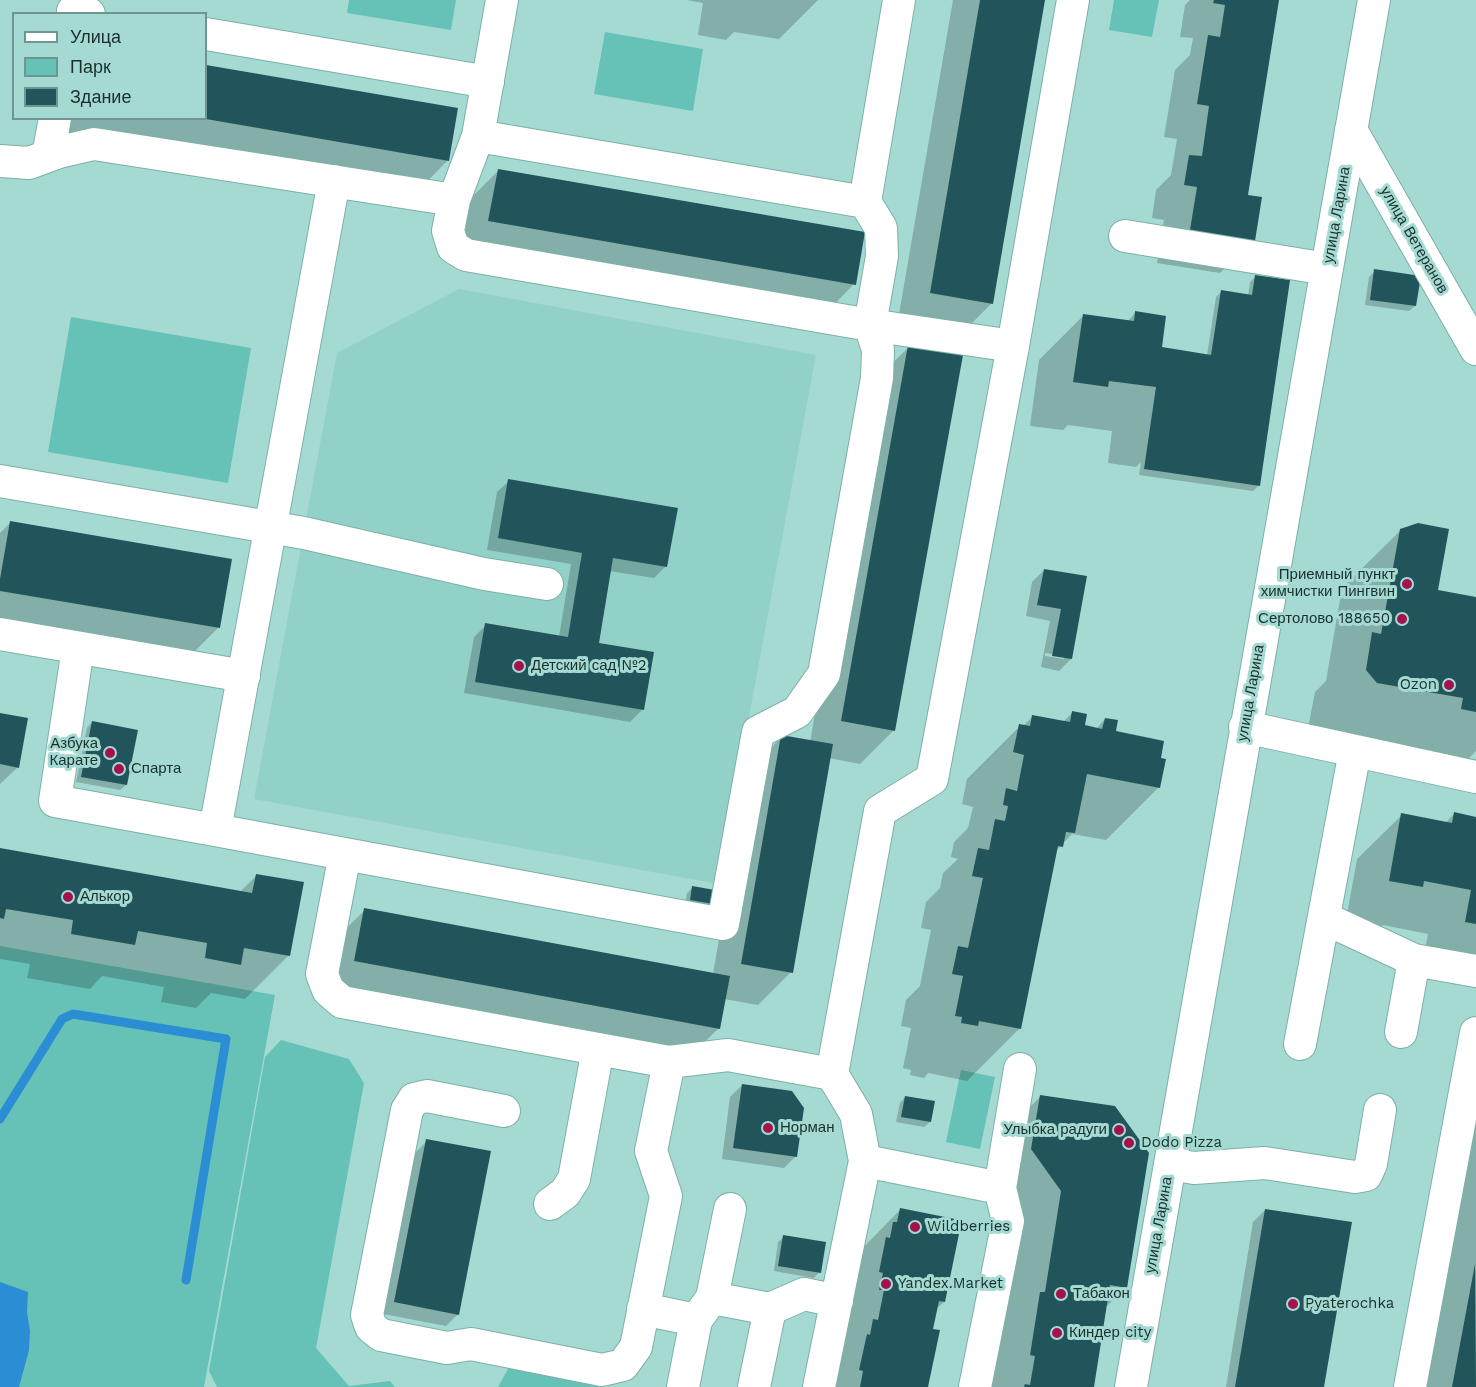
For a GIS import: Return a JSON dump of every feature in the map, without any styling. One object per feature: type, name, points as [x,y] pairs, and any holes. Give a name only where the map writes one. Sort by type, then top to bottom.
[{"type":"street","points":[[502,0],[478,136],[454,200],[448,231],[453,247],[466,255],[870,325],[1013,346]]},
{"type":"street","points":[[78,648],[55,801],[723,924],[758,732],[797,712],[824,674],[877,378],[878,350],[870,325],[882,256],[881,228],[865,202],[900,0]]},
{"type":"street","points":[[819,1387],[865,1161],[856,1114],[832,1074],[880,811],[932,779],[1013,346],[1073,0]]},
{"type":"street","name":"улица Ларина","points":[[1131,1387],[1374,0]]},
{"type":"street","points":[[207,34],[488,82]]},
{"type":"street","points":[[48,156],[55,120]]},
{"type":"street","name":"улица Ветеранов","points":[[1352,130],[1476,349]]},
{"type":"street","points":[[478,136],[865,202]]},
{"type":"street","points":[[0,161],[29,163],[94,144],[454,200]]},
{"type":"street","points":[[215,830],[334,181]]},
{"type":"street","points":[[1125,236],[1327,269]]},
{"type":"street","points":[[0,481],[271,527],[484,574],[547,584]]},
{"type":"street","points":[[0,634],[244,676]]},
{"type":"street","points":[[1245,727],[1476,777]]},
{"type":"street","points":[[1300,1044],[1355,751]]},
{"type":"street","points":[[345,854],[322,974],[328,990],[342,1002],[669,1062],[728,1054],[832,1074]]},
{"type":"street","points":[[1324,918],[1414,960],[1476,971]]},
{"type":"street","points":[[1401,1032],[1414,960]]},
{"type":"street","points":[[1410,1387],[1476,1034]]},
{"type":"street","points":[[550,1204],[565,1193],[574,1179],[598,1049]]},
{"type":"street","points":[[504,1111],[427,1096],[414,1099],[407,1110],[367,1315],[370,1327],[381,1335],[447,1348],[471,1344],[602,1370],[623,1365],[636,1347],[666,1196],[651,1151],[669,1062]]},
{"type":"street","points":[[975,1387],[1008,1221],[1000,1188],[1020,1069]]},
{"type":"street","points":[[1170,1164],[1194,1167],[1265,1163],[1355,1177],[1366,1175],[1371,1164],[1380,1110]]},
{"type":"street","points":[[865,1161],[1000,1188]]},
{"type":"street","points":[[683,1387],[730,1209]]},
{"type":"street","points":[[643,1309],[770,1309],[804,1294],[837,1301]]},
{"type":"street","points":[[754,1387],[770,1309]]},
{"type":"shaded area","name":"Детский сад №2","points":[[459,289],[816,355],[718,884],[254,799],[337,353]]},
{"type":"shaded area","points":[[0,1282],[28,1292],[29,1350],[19,1387],[0,1387]]},
{"type":"green space","points":[[349,0],[456,0],[451,30],[347,13]]},
{"type":"green space","points":[[1114,0],[1159,0],[1152,37],[1109,30]]},
{"type":"green space","points":[[605,32],[703,49],[693,111],[594,94]]},
{"type":"green space","points":[[71,317],[251,348],[228,483],[48,452]]},
{"type":"green space","points":[[0,946],[275,995],[204,1387],[0,1387]]},
{"type":"green space","points":[[281,1040],[349,1059],[364,1083],[316,1348],[349,1386],[390,1381],[395,1387],[217,1387],[209,1371],[265,1057]]},
{"type":"green space","points":[[961,1070],[995,1077],[980,1149],[946,1142]]},
{"type":"green space","points":[[519,1349],[599,1384],[599,1387],[498,1387]]},
{"type":"building","points":[[980,0],[1045,0],[993,304],[930,293]]},
{"type":"building","points":[[1214,0],[1279,0],[1248,195],[1262,197],[1255,241],[1190,230],[1197,187],[1184,185],[1189,155],[1202,156],[1209,106],[1197,104],[1208,35],[1220,37],[1225,5],[1213,3]]},
{"type":"building","points":[[207,65],[458,108],[449,161],[207,119]]},
{"type":"building","points":[[498,169],[865,232],[856,285],[488,221]]},
{"type":"building","points":[[1374,269],[1421,276],[1416,306],[1370,300]]},
{"type":"building","points":[[1255,275],[1290,280],[1260,486],[1144,469],[1156,387],[1109,381],[1108,387],[1073,382],[1083,314],[1134,321],[1135,311],[1166,316],[1162,347],[1211,355],[1221,290],[1252,295]]},
{"type":"building","points":[[908,345],[963,355],[895,731],[841,721]]},
{"type":"building","points":[[508,479],[678,508],[667,567],[613,558],[599,643],[654,652],[644,710],[475,682],[485,623],[568,637],[582,553],[498,538]]},
{"type":"building","points":[[10,521],[232,559],[220,628],[0,591]]},
{"type":"building","points":[[1418,523],[1449,529],[1438,590],[1476,597],[1476,712],[1461,709],[1463,698],[1377,683],[1366,670],[1372,632],[1381,634],[1400,529]]},
{"type":"building","points":[[1044,569],[1087,576],[1072,659],[1052,656],[1061,609],[1037,605]]},
{"type":"building","points":[[1072,711],[1087,714],[1085,725],[1102,729],[1105,718],[1118,720],[1116,731],[1164,741],[1161,758],[1166,759],[1160,788],[1087,774],[1075,833],[1066,832],[1063,847],[1058,846],[1021,1029],[979,1021],[978,1026],[961,1023],[962,1017],[955,1016],[963,976],[952,974],[958,946],[968,948],[983,878],[972,876],[978,848],[989,850],[995,819],[1005,821],[1008,806],[1003,805],[1006,788],[1017,791],[1024,755],[1013,752],[1019,724],[1030,726],[1032,715],[1070,722]]},
{"type":"building","points":[[0,713],[28,718],[19,768],[0,764]]},
{"type":"building","name":"Азбука Карате","points":[[92,721],[138,730],[127,785],[81,777]]},
{"type":"building","points":[[781,735],[833,744],[793,973],[741,964]]},
{"type":"building","points":[[1454,812],[1476,817],[1476,924],[1465,922],[1471,890],[1424,881],[1423,887],[1389,881],[1401,813],[1452,823]]},
{"type":"building","points":[[0,848],[252,893],[256,874],[304,882],[290,956],[244,948],[241,965],[205,958],[207,943],[138,931],[135,945],[71,934],[73,920],[6,909],[4,919],[0,918]]},
{"type":"building","points":[[692,886],[715,890],[713,904],[690,900]]},
{"type":"building","points":[[364,908],[730,976],[720,1029],[354,961]]},
{"type":"building","name":"Норман","points":[[742,1084],[792,1091],[804,1108],[797,1157],[733,1148]]},
{"type":"building","points":[[1040,1095],[1115,1106],[1149,1153],[1127,1288],[1110,1285],[1094,1387],[1024,1387],[1025,1384],[1030,1385],[1035,1356],[1030,1355],[1040,1292],[1045,1292],[1061,1191],[1031,1149]]},
{"type":"building","points":[[905,1096],[935,1101],[931,1122],[901,1117]]},
{"type":"building","points":[[426,1139],[491,1151],[459,1315],[394,1302]]},
{"type":"building","points":[[900,1208],[955,1219],[952,1233],[959,1234],[945,1302],[939,1301],[933,1329],[940,1330],[928,1387],[860,1387],[863,1371],[859,1370],[867,1334],[870,1335],[873,1319],[878,1320],[884,1290],[879,1290],[883,1273],[879,1272],[886,1237],[890,1238],[893,1222],[897,1222]]},
{"type":"building","name":"Pyaterochka","points":[[1265,1209],[1352,1222],[1324,1387],[1235,1387]]},
{"type":"building","points":[[783,1235],[826,1242],[821,1273],[778,1266]]},
{"type":"building","points":[[1475,1264],[1476,1387],[1452,1387]]},
{"type":"waterway","points":[[0,1119],[62,1019],[73,1014],[226,1039],[186,1280]]},
{"type":"place","name":"Приемный пункт химчистки Пингвин","points":[[1407,584]]},
{"type":"place","name":"Сертолово 188650","points":[[1402,619]]},
{"type":"place","name":"Детский сад №2","points":[[519,666]]},
{"type":"place","name":"Ozon","points":[[1449,685]]},
{"type":"place","name":"Азбука Карате","points":[[110,753]]},
{"type":"place","name":"Спарта","points":[[119,769]]},
{"type":"place","name":"Алькор","points":[[68,897]]},
{"type":"place","name":"Норман","points":[[768,1128]]},
{"type":"place","name":"Улыбка радуги","points":[[1119,1130]]},
{"type":"place","name":"Dodo Pizza","points":[[1129,1143]]},
{"type":"place","name":"Wildberries","points":[[915,1227]]},
{"type":"place","name":"Yandex.Market","points":[[886,1284]]},
{"type":"place","name":"Табакон","points":[[1061,1294]]},
{"type":"place","name":"Pyaterochka","points":[[1293,1304]]},
{"type":"place","name":"Киндер city","points":[[1057,1333]]}]
